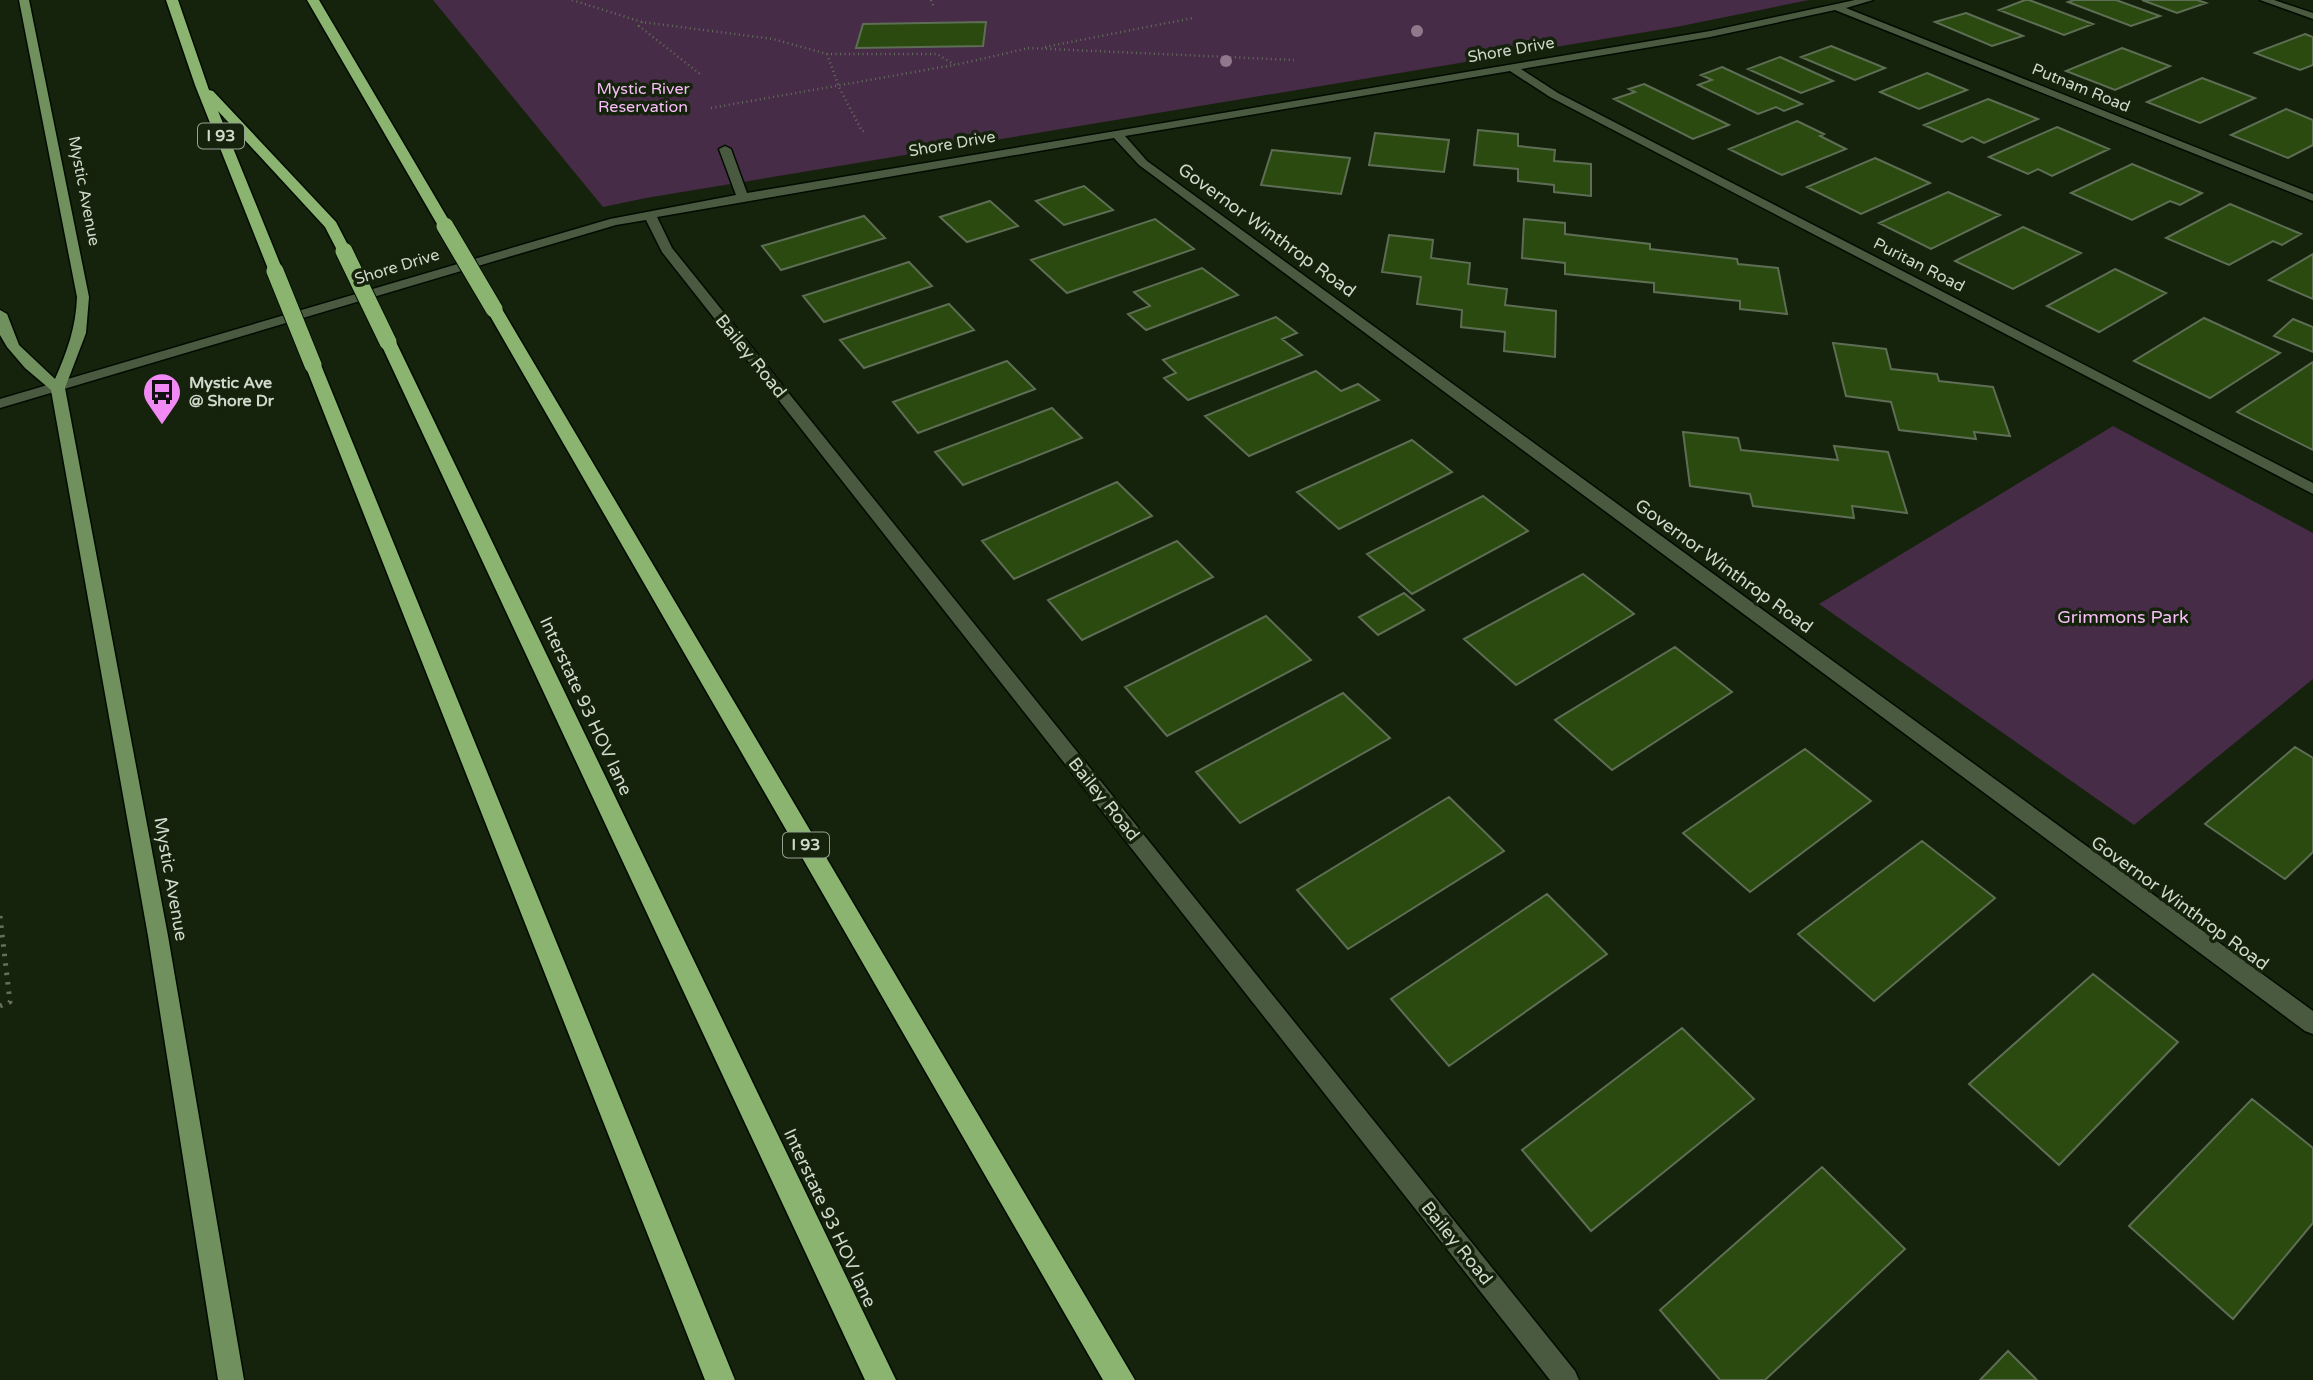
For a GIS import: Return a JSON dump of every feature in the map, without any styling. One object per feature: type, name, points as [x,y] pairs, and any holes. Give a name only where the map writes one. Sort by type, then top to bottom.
[{"type":"highway","name":"I 93","points":[[172,0],[201,85],[720,1380]]},
{"type":"highway","name":"I 93","points":[[313,0],[1119,1380]]},
{"type":"highway","name":"Interstate 93 HOV lane","points":[[201,85],[331,225],[881,1380]]},
{"type":"main road","name":"Mystic Avenue","points":[[24,0],[83,297],[83,319],[76,349],[58,388],[158,936],[231,1380]]},
{"type":"main road","points":[[0,314],[9,340],[25,362],[58,388]]},
{"type":"street","name":"Shore Drive","points":[[0,404],[545,241],[649,214],[1710,34],[1868,0]]},
{"type":"street","points":[[2265,0],[2313,16]]},
{"type":"street","name":"Putnam Road","points":[[1836,7],[2313,198]]},
{"type":"street","name":"Puritan Road","points":[[1511,67],[1554,95],[2313,489]]},
{"type":"street","name":"Governor Winthrop Road","points":[[1117,134],[1143,163],[2313,1024]]},
{"type":"street","points":[[725,149],[743,197]]},
{"type":"street","name":"Bailey Road","points":[[649,214],[666,249],[1566,1380]]},
{"type":"path","points":[[572,0],[642,22],[773,39],[827,54],[937,54],[955,65]]},
{"type":"path","points":[[931,0],[934,8]]},
{"type":"path","points":[[711,108],[839,87],[1028,48],[1193,18]]},
{"type":"path","points":[[642,22],[639,26],[700,74]]},
{"type":"path","points":[[1028,48],[1302,60]]},
{"type":"path","points":[[827,54],[839,87],[862,131],[874,133]]},
{"type":"path","points":[[0,916],[10,1002],[0,1006]]},
{"type":"green space","name":"Mystic River Reservation","points":[[433,0],[1809,0],[1676,27],[603,207]]},
{"type":"green space","name":"Grimmons Park","points":[[2113,426],[2313,533],[2313,679],[2134,825],[1819,604]]},
{"type":"building","points":[[2025,0],[2093,24],[2064,35],[1999,10]]},
{"type":"building","points":[[2116,0],[2160,16],[2131,26],[2068,2]]},
{"type":"building","points":[[2142,0],[2197,0],[2206,3],[2177,13]]},
{"type":"building","points":[[1966,13],[2023,36],[1992,46],[1935,22]]},
{"type":"building","points":[[986,22],[983,46],[856,48],[863,24]]},
{"type":"building","points":[[2305,34],[2313,37],[2313,65],[2300,70],[2255,53]]},
{"type":"building","points":[[1831,46],[1885,68],[1855,80],[1801,57]]},
{"type":"building","points":[[2122,48],[2170,66],[2115,90],[2066,71]]},
{"type":"building","points":[[1780,57],[1833,81],[1801,93],[1748,69]]},
{"type":"building","points":[[1722,67],[1802,104],[1784,111],[1776,107],[1758,114],[1698,85],[1712,80],[1701,75]]},
{"type":"building","points":[[1927,73],[1967,90],[1919,109],[1880,92]]},
{"type":"building","points":[[2202,78],[2255,98],[2200,123],[2147,102]]},
{"type":"building","points":[[1644,84],[1729,125],[1693,139],[1614,99],[1635,92],[1629,89]]},
{"type":"building","points":[[1988,99],[2038,119],[1984,143],[1972,137],[1962,142],[1924,125]]},
{"type":"building","points":[[2286,109],[2313,120],[2313,145],[2288,158],[2231,135]]},
{"type":"building","points":[[1797,121],[1824,134],[1820,136],[1846,149],[1782,175],[1729,149]]},
{"type":"building","points":[[2057,127],[2109,149],[2052,176],[2038,169],[2028,174],[1989,157]]},
{"type":"building","points":[[1478,130],[1518,134],[1518,146],[1555,150],[1554,161],[1591,164],[1591,196],[1554,192],[1554,185],[1518,181],[1518,169],[1474,165]]},
{"type":"building","points":[[1375,133],[1449,140],[1444,172],[1369,165]]},
{"type":"building","points":[[1272,150],[1350,158],[1341,194],[1261,185]]},
{"type":"building","points":[[1875,158],[1930,183],[1861,214],[1807,187]]},
{"type":"building","points":[[2132,164],[2202,193],[2180,205],[2170,201],[2132,220],[2071,193]]},
{"type":"building","points":[[1084,186],[1113,210],[1064,225],[1036,201]]},
{"type":"building","points":[[1948,192],[2000,215],[1931,249],[1879,223]]},
{"type":"building","points":[[990,201],[1018,226],[967,242],[940,217]]},
{"type":"building","points":[[2230,204],[2301,234],[2282,245],[2273,241],[2229,265],[2166,238]]},
{"type":"building","points":[[864,216],[885,238],[781,270],[762,246]]},
{"type":"building","points":[[1155,219],[1194,249],[1067,293],[1031,260]]},
{"type":"building","points":[[1524,219],[1565,223],[1565,234],[1650,244],[1650,249],[1737,259],[1738,264],[1778,268],[1787,314],[1740,309],[1740,301],[1654,292],[1654,283],[1565,274],[1565,263],[1522,258]]},
{"type":"building","points":[[2023,227],[2081,253],[2013,289],[1955,261]]},
{"type":"building","points":[[1389,235],[1433,240],[1431,258],[1470,263],[1468,284],[1507,289],[1505,305],[1556,311],[1555,357],[1504,351],[1505,332],[1461,327],[1462,310],[1417,304],[1421,277],[1382,272]]},
{"type":"building","points":[[2313,254],[2313,299],[2269,280]]},
{"type":"building","points":[[909,262],[932,286],[824,322],[803,296]]},
{"type":"building","points":[[1202,268],[1238,295],[1146,330],[1128,314],[1150,306],[1134,292]]},
{"type":"building","points":[[2115,269],[2166,293],[2099,332],[2047,306]]},
{"type":"building","points":[[949,304],[974,330],[864,368],[840,340]]},
{"type":"building","points":[[1276,317],[1297,333],[1282,339],[1302,355],[1188,400],[1164,378],[1176,373],[1163,360]]},
{"type":"building","points":[[2204,318],[2280,353],[2210,398],[2134,361]]},
{"type":"building","points":[[2293,319],[2313,327],[2313,352],[2274,336]]},
{"type":"building","points":[[1833,343],[1886,349],[1891,369],[1937,374],[1939,381],[1993,387],[2010,436],[1974,432],[1976,439],[1899,430],[1891,402],[1846,396]]},
{"type":"building","points":[[1007,361],[1035,389],[918,433],[893,402]]},
{"type":"building","points":[[2313,362],[2313,450],[2237,412]]},
{"type":"building","points":[[1316,371],[1341,391],[1358,384],[1379,400],[1249,456],[1205,416]]},
{"type":"building","points":[[1052,408],[1082,438],[963,485],[935,452]]},
{"type":"building","points":[[1683,432],[1738,438],[1741,450],[1838,460],[1834,446],[1888,452],[1907,513],[1852,506],[1854,518],[1753,506],[1750,494],[1690,486]]},
{"type":"building","points":[[1412,440],[1452,472],[1339,529],[1297,492]]},
{"type":"building","points":[[1117,482],[1152,516],[1014,579],[982,541]]},
{"type":"building","points":[[1483,496],[1528,531],[1412,594],[1367,554]]},
{"type":"building","points":[[1177,541],[1213,577],[1082,640],[1048,600]]},
{"type":"building","points":[[1583,574],[1634,614],[1516,685],[1464,639]]},
{"type":"building","points":[[1404,593],[1424,610],[1378,635],[1359,617]]},
{"type":"building","points":[[1266,616],[1311,660],[1167,736],[1125,687]]},
{"type":"building","points":[[1675,647],[1732,692],[1612,770],[1555,720]]},
{"type":"building","points":[[1343,693],[1390,738],[1240,823],[1196,772]]},
{"type":"building","points":[[2295,747],[2313,758],[2313,852],[2285,879],[2205,824]]},
{"type":"building","points":[[1805,749],[1871,801],[1750,892],[1683,833]]},
{"type":"building","points":[[1449,797],[1504,851],[1348,949],[1297,890]]},
{"type":"building","points":[[1922,841],[1995,898],[1874,1001],[1798,934]]},
{"type":"building","points":[[1547,894],[1607,954],[1449,1066],[1391,999]]},
{"type":"building","points":[[2093,974],[2178,1042],[2059,1165],[1969,1084]]},
{"type":"building","points":[[1682,1028],[1754,1099],[1591,1231],[1522,1150]]},
{"type":"building","points":[[2252,1099],[2313,1148],[2313,1223],[2233,1319],[2129,1226]]},
{"type":"building","points":[[1822,1167],[1905,1249],[1765,1380],[1720,1380],[1660,1310]]},
{"type":"building","points":[[2008,1351],[2037,1380],[1980,1380]]},
{"type":"place","name":"Mystic Ave @ Shore Dr","points":[[162,426]]}]
